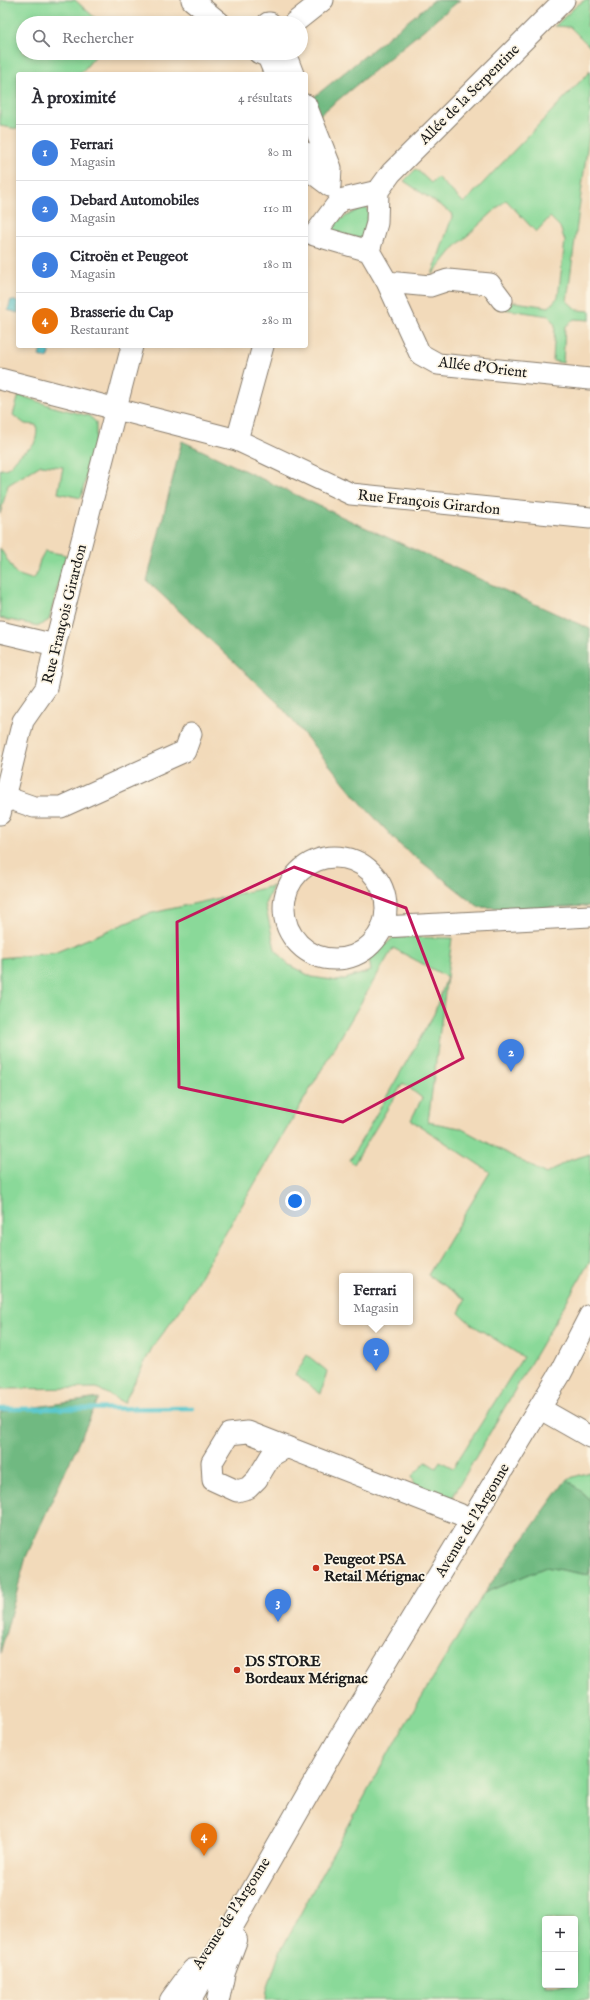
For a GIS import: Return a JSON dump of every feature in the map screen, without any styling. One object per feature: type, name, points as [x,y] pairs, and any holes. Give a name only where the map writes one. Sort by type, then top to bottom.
[{"type":"main road","name":"Avenue de l'Argonne","points":[[190,2000],[338,1741],[472,1521],[539,1408],[590,1316]]},
{"type":"main road","name":"Avenue de l'Argonne","points":[[170,2000],[192,1972],[227,1914],[290,1824]]},
{"type":"main road","points":[[218,2000],[224,1972],[270,1860]]},
{"type":"street","points":[[192,0],[211,16]]},
{"type":"street","points":[[303,16],[323,0]]},
{"type":"street","name":"Allée de la Serpentine","points":[[378,191],[390,173],[564,0]]},
{"type":"street","points":[[276,60],[291,72]]},
{"type":"street","points":[[308,110],[331,168],[335,193],[310,237],[369,251],[377,223],[378,191],[335,193],[314,174],[308,158]]},
{"type":"street","name":"Allée d'Orient","points":[[369,251],[386,282],[420,354],[438,364],[590,379]]},
{"type":"street","points":[[386,282],[430,286],[448,280],[490,284],[502,300]]},
{"type":"street","points":[[116,409],[131,348]]},
{"type":"street","points":[[237,440],[262,348]]},
{"type":"street","name":"Rue François Girardon","points":[[0,379],[237,440],[351,494],[590,518]]},
{"type":"street","name":"Rue François Girardon","points":[[2,805],[23,721],[46,688],[55,645],[116,409]]},
{"type":"street","points":[[0,632],[55,645]]},
{"type":"street","points":[[2,805],[62,807],[185,751],[191,734]]},
{"type":"street","points":[[330,857],[347,858],[363,865],[376,877],[384,892],[387,910],[383,927],[375,941],[362,952],[347,958],[336,959],[315,955],[299,944],[291,934],[287,924],[284,903],[288,887],[298,872],[313,862],[330,857]]},
{"type":"street","points":[[383,927],[590,916]]},
{"type":"street","points":[[539,1408],[590,1437]]},
{"type":"street","points":[[288,1447],[459,1514],[472,1521]]},
{"type":"highlighted area","points":[[294,867],[406,908],[463,1058],[343,1122],[179,1087],[177,922]]},
{"type":"green space","points":[[0,0],[75,0],[93,16],[16,16],[16,60],[92,60],[82,72],[16,72],[16,129],[0,126]]},
{"type":"green space","points":[[434,0],[460,0],[316,118],[309,101]]},
{"type":"green space","points":[[585,0],[590,0],[587,26],[590,29],[590,47],[570,27],[555,26],[576,6]]},
{"type":"green space","points":[[590,71],[590,126],[567,301],[577,310],[590,311],[590,320],[574,319],[565,327],[563,363],[553,361],[555,325],[549,316],[497,308],[515,302],[549,307],[558,297],[565,241],[560,227],[550,217],[536,232],[506,200],[454,248],[432,275],[453,214],[404,181],[416,169],[431,183],[437,177],[464,203]]},
{"type":"green space","points":[[363,207],[366,207],[369,213],[363,239],[327,231],[327,227]]},
{"type":"green space","points":[[19,395],[54,407],[89,416],[96,422],[96,437],[81,498],[58,493],[63,467],[41,465],[8,485],[0,514],[0,469],[6,469],[9,467],[21,454],[33,446],[37,430],[36,425],[25,424],[13,415]]},
{"type":"green space","points":[[182,441],[351,521],[590,629],[590,906],[526,909],[479,907],[400,845],[362,804],[278,703],[147,581]]},
{"type":"green space","points":[[0,548],[16,574],[31,579],[36,576],[40,560],[45,551],[66,555],[49,620],[39,626],[0,618]]},
{"type":"green space","points":[[273,886],[265,904],[275,949],[289,965],[312,977],[338,981],[371,971],[369,959],[394,937],[452,938],[447,977],[393,948],[181,1309],[152,1348],[124,1403],[97,1388],[0,1389],[0,958],[54,953],[148,914]]},
{"type":"green space","points":[[447,977],[428,1122],[460,1128],[546,1174],[567,1161],[590,1154],[590,1261],[449,1503],[417,1491],[412,1476],[426,1462],[436,1468],[440,1461],[453,1468],[523,1357],[471,1324],[459,1313],[465,1299],[428,1275],[490,1172],[411,1120],[422,1098],[403,1083],[354,1164],[350,1160],[434,1014]]},
{"type":"green space","points":[[307,1355],[327,1371],[321,1394],[295,1375]]},
{"type":"green space","points":[[99,1398],[26,1557],[0,1654],[0,1412]]},
{"type":"green space","points":[[590,1472],[590,1500],[567,1479]]},
{"type":"green space","points":[[567,1479],[590,1500],[590,1569],[588,1575],[546,1567],[484,1593]]},
{"type":"green space","points":[[546,1567],[588,1575],[590,1569],[590,2000],[266,2000],[267,1990],[279,1954],[397,1738],[484,1593]]},
{"type":"water","points":[[11,300],[16,301],[16,312],[8,310]]},
{"type":"water","points":[[41,348],[50,348],[48,358],[39,356]]},
{"type":"waterway","points":[[0,1409],[193,1408]]},
{"type":"place","name":"Debard Automobiles","points":[[511,1072]]},
{"type":"place","name":"Ferrari","points":[[376,1371]]},
{"type":"place","name":"Peugeot PSA Retail Mérignac","points":[[316,1568]]},
{"type":"place","name":"Citroën et Peugeot","points":[[278,1622]]},
{"type":"place","name":"DS STORE Bordeaux Mérignac","points":[[237,1670]]},
{"type":"place","name":"Brasserie du Cap","points":[[204,1856]]}]
